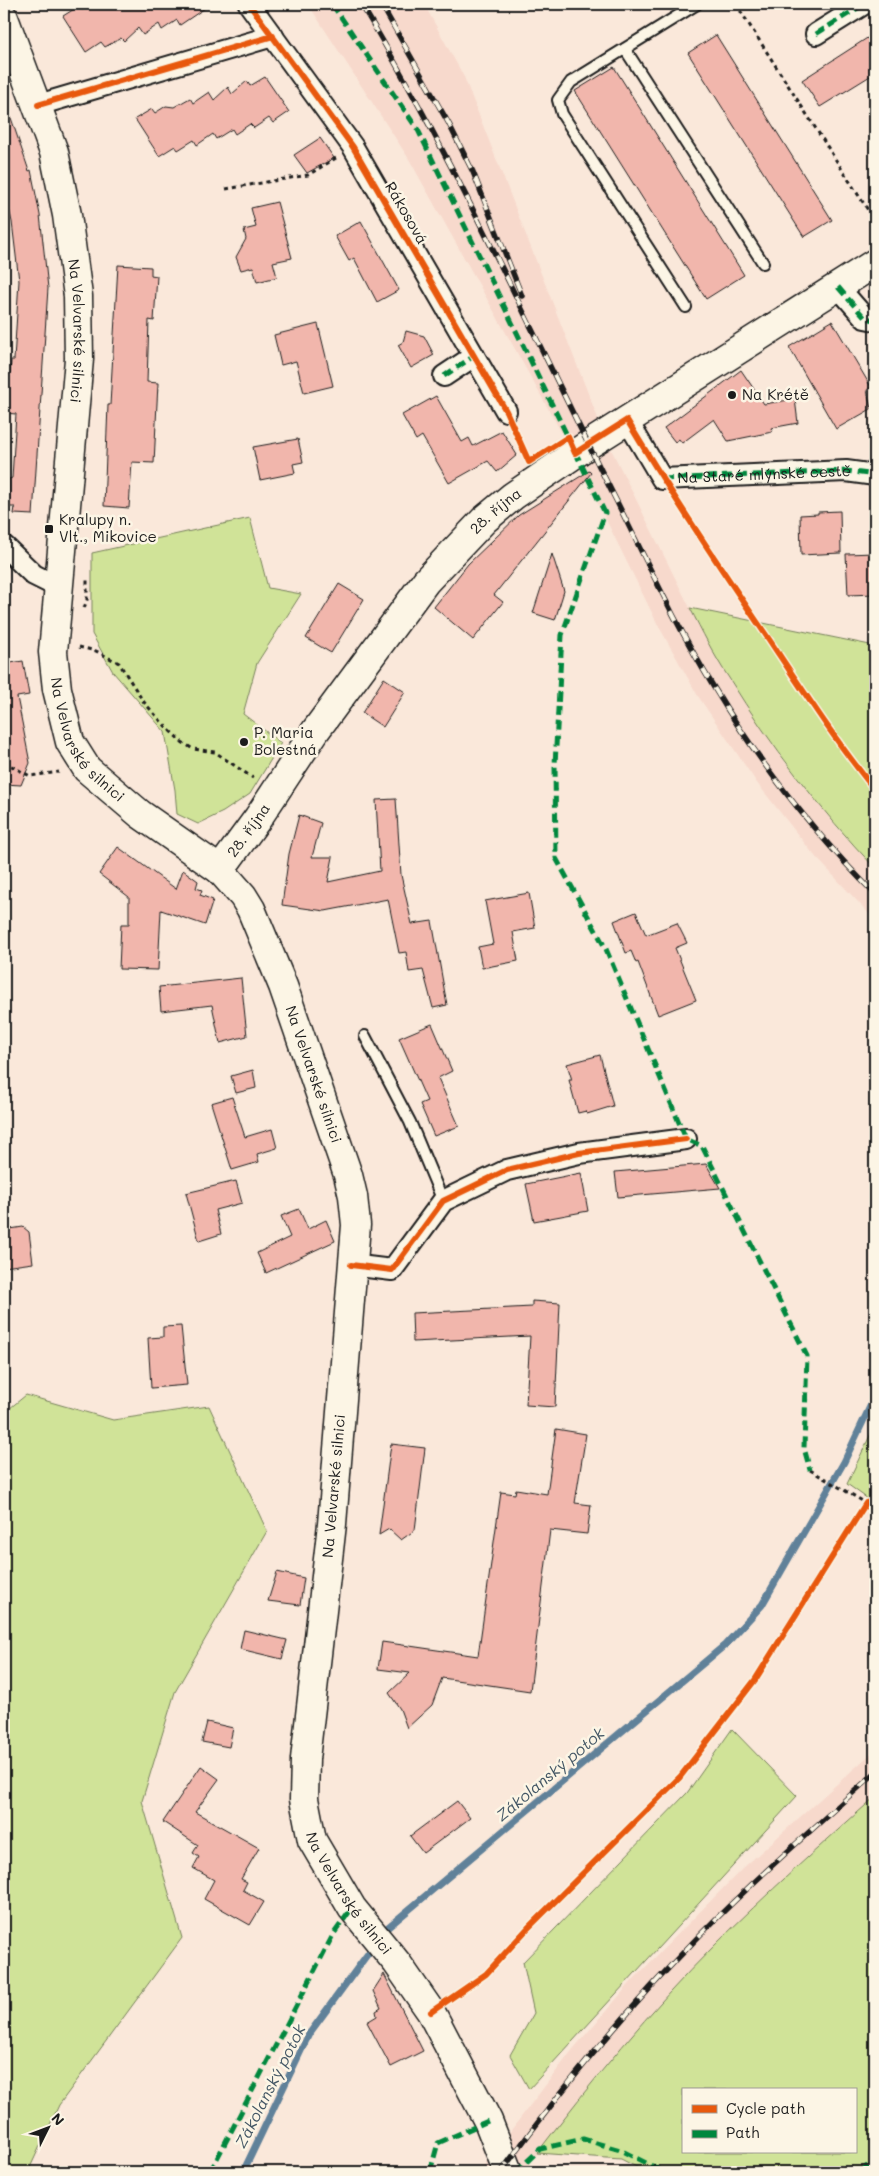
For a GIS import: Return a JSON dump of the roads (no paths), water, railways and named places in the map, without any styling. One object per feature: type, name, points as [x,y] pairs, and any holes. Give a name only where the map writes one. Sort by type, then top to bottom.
[{"type":"main road","name":"Na Velvarské silnici","points":[[4,18],[54,152],[62,184],[72,248],[79,332],[79,359],[54,652],[56,689],[70,742],[87,769],[140,814],[220,870],[243,896],[259,926],[283,986],[348,1175],[353,1196],[356,1225],[351,1265],[332,1524],[305,1759],[304,1799],[312,1840],[360,1919],[396,1963],[431,2012],[488,2121],[508,2172]]},
{"type":"main road","name":"28. října","points":[[220,870],[258,818],[316,730],[426,581],[457,546],[512,496],[627,420],[875,263]]},
{"type":"street","name":"Rákosová","points":[[249,4],[353,147],[506,411]]},
{"type":"street","points":[[816,34],[864,4]]},
{"type":"street","points":[[38,106],[273,36]]},
{"type":"street","points":[[838,287],[865,318],[875,320]]},
{"type":"street","points":[[444,376],[474,356]]},
{"type":"street","name":"Na Staré mlýnské cestě","points":[[627,420],[662,479],[846,471],[875,475]]},
{"type":"street","points":[[4,546],[34,575],[58,588]]},
{"type":"street","points":[[351,1265],[392,1270],[443,1201],[507,1170],[579,1154],[686,1139]]},
{"type":"lane","points":[[686,307],[562,114],[558,100],[571,82],[697,4]]},
{"type":"lane","points":[[625,49],[763,263]]},
{"type":"lane","points":[[365,1036],[410,1122],[443,1201]]},
{"type":"waterway","name":"Zákolanský potok","points":[[382,1936],[387,1928],[725,1645],[762,1605],[844,1462],[875,1396]]},
{"type":"waterway","name":"Zákolanský potok","points":[[243,2172],[309,2034],[375,1944]]},
{"type":"railway","points":[[361,4],[430,126],[462,188],[586,440],[700,664],[730,714],[788,795],[808,821],[875,894]]},
{"type":"railway","points":[[381,4],[449,124],[473,172],[522,296]]},
{"type":"railway","points":[[501,2172],[547,2110],[596,2050],[673,1963],[786,1852],[875,1773]]},
{"type":"place","name":"Na Krétě","points":[[732,395]]},
{"type":"place","name":"Kralupy n. Vlt., Mikovice","points":[[49,529]]},
{"type":"place","name":"P. Maria Bolestná","points":[[244,742]]}]
